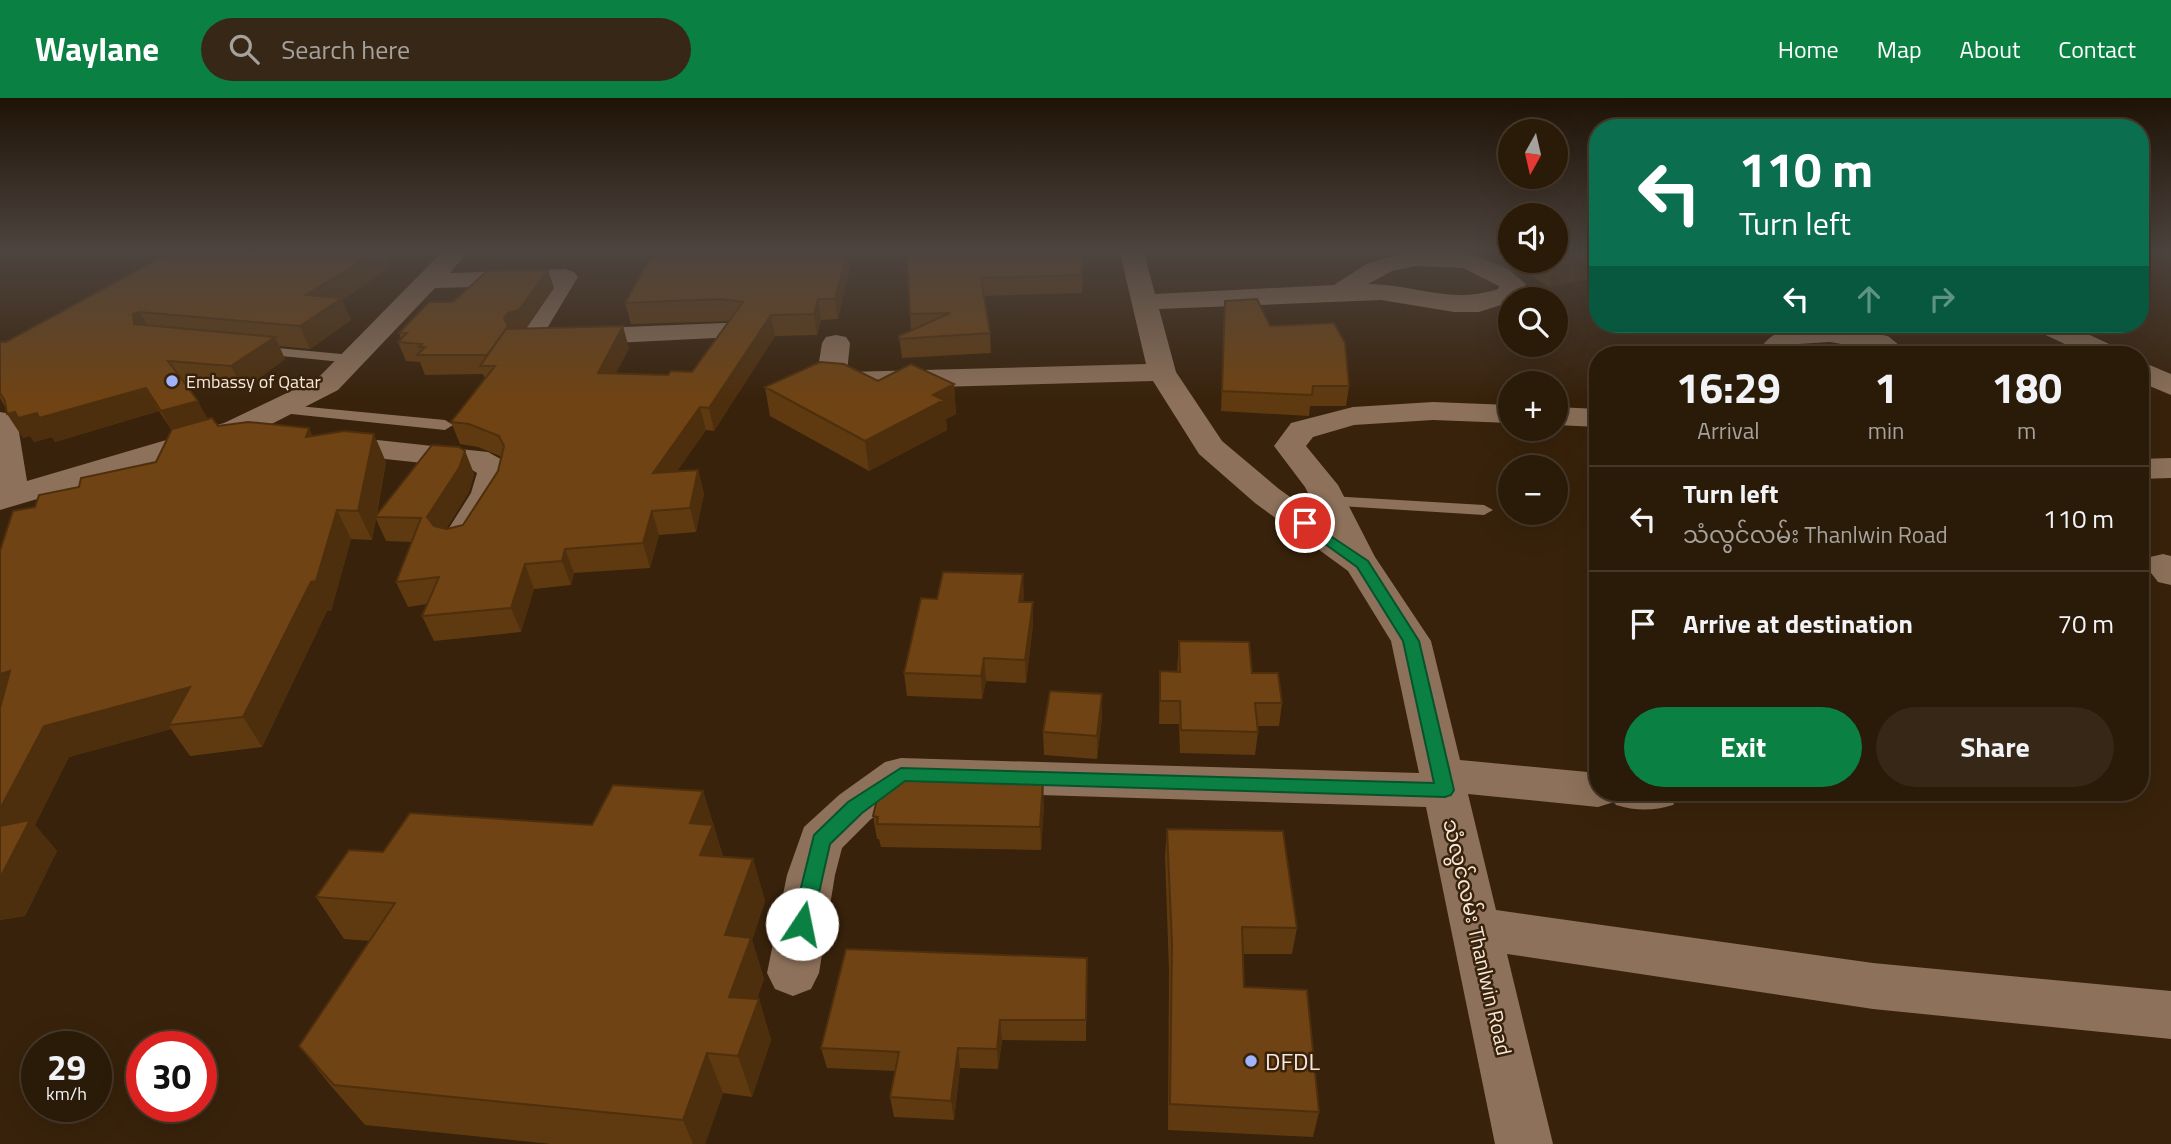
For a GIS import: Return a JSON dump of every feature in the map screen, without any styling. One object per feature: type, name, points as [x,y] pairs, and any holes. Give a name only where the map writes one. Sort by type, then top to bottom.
[{"type":"street","points":[[0,421],[6,498],[235,430],[327,384],[406,302]]},
{"type":"street","points":[[550,302],[527,339],[725,331]]},
{"type":"street","name":"သံလွင်လမ်း Thanlwin Road","points":[[1144,302],[1162,372],[1210,447],[1267,496],[1362,564],[1411,641],[1524,1144]]},
{"type":"street","points":[[1441,302],[1454,304],[1486,302]]},
{"type":"street","points":[[2064,333],[2091,346]]},
{"type":"street","points":[[1775,346],[1792,336],[1829,334],[1878,342],[1884,346]]},
{"type":"street","points":[[836,343],[831,381],[1162,372]]},
{"type":"street","points":[[1362,564],[1321,485],[1290,446],[1302,430],[1353,416],[1433,411],[1498,414]]},
{"type":"street","points":[[1568,417],[1589,418]]},
{"type":"street","points":[[235,430],[295,441],[477,458],[494,469],[488,493],[458,540]]},
{"type":"street","points":[[2149,469],[2171,468]]},
{"type":"street","points":[[793,973],[811,875],[821,840],[855,807],[901,774],[1443,782],[1589,789]]},
{"type":"street","points":[[1475,928],[1873,986],[2171,1015]]},
{"type":"lane","points":[[245,349],[352,359]]},
{"type":"lane","points":[[277,409],[445,425]]},
{"type":"lane","points":[[1330,501],[1484,510]]},
{"type":"building","points":[[80,302],[336,302],[300,326],[140,312],[133,314],[134,324],[275,337],[231,366],[168,361],[198,401],[161,411],[146,388],[39,418],[37,413],[18,418],[15,412],[7,414],[5,401],[0,393],[0,342],[6,342]]},
{"type":"building","points":[[429,302],[525,302],[519,310],[508,313],[504,318],[508,326],[487,355],[417,355],[425,347],[419,347],[422,344],[398,342],[407,333],[399,333]]},
{"type":"building","points":[[743,302],[817,302],[814,314],[771,315],[709,408],[700,407],[653,473],[698,470],[690,508],[652,511],[643,543],[565,549],[562,561],[525,564],[511,608],[422,616],[439,577],[396,582],[421,518],[375,517],[432,445],[459,447],[465,451],[459,468],[427,517],[434,526],[447,529],[463,525],[498,471],[504,446],[499,436],[469,424],[451,422],[495,366],[480,366],[506,329],[623,326],[598,373],[668,375],[671,371],[692,372]]},
{"type":"building","points":[[909,302],[985,302],[990,333],[899,339],[899,336],[950,313],[910,314]]},
{"type":"building","points":[[1225,302],[1258,302],[1270,326],[1334,323],[1345,343],[1349,386],[1313,386],[1312,395],[1222,391]]},
{"type":"building","points":[[820,362],[844,364],[878,381],[911,364],[954,384],[933,395],[944,400],[865,441],[765,387]]},
{"type":"building","points":[[212,418],[218,426],[248,422],[309,428],[306,437],[344,431],[374,434],[358,511],[337,510],[316,581],[311,582],[243,717],[169,725],[190,687],[44,726],[0,809],[0,708],[10,671],[0,674],[0,551],[13,511],[35,507],[39,495],[79,487],[81,478],[156,462],[172,429]]},
{"type":"building","points":[[943,572],[1023,574],[1019,602],[1033,602],[1025,660],[984,658],[981,676],[904,673],[921,598],[937,599]]},
{"type":"building","points":[[1179,641],[1249,642],[1252,673],[1278,673],[1282,703],[1255,703],[1258,732],[1181,730],[1180,701],[1160,701],[1160,671],[1180,672]]},
{"type":"building","points":[[1050,691],[1102,694],[1097,736],[1043,732]]},
{"type":"building","points":[[896,778],[1043,781],[1040,827],[877,824],[878,817],[873,816],[879,791]]},
{"type":"building","points":[[613,785],[703,791],[690,823],[713,825],[700,855],[753,859],[725,935],[751,938],[729,997],[759,999],[738,1056],[707,1053],[683,1120],[334,1085],[299,1046],[395,903],[316,897],[349,850],[383,852],[410,813],[592,825]]},
{"type":"building","points":[[30,820],[0,878],[0,826]]},
{"type":"building","points":[[1167,829],[1283,831],[1297,928],[1242,927],[1244,987],[1307,990],[1319,1112],[1170,1104],[1172,944]]},
{"type":"building","points":[[846,949],[1087,958],[1086,1020],[1000,1020],[997,1049],[958,1048],[951,1101],[890,1097],[899,1052],[821,1048]]},
{"type":"place","name":"Embassy of Qatar","points":[[172,381]]},
{"type":"place","name":"DFDL","points":[[1251,1061]]},
{"type":"route","points":[[802,924],[821,840],[855,807],[901,774],[1445,790],[1411,641],[1362,564],[1305,523]]}]
